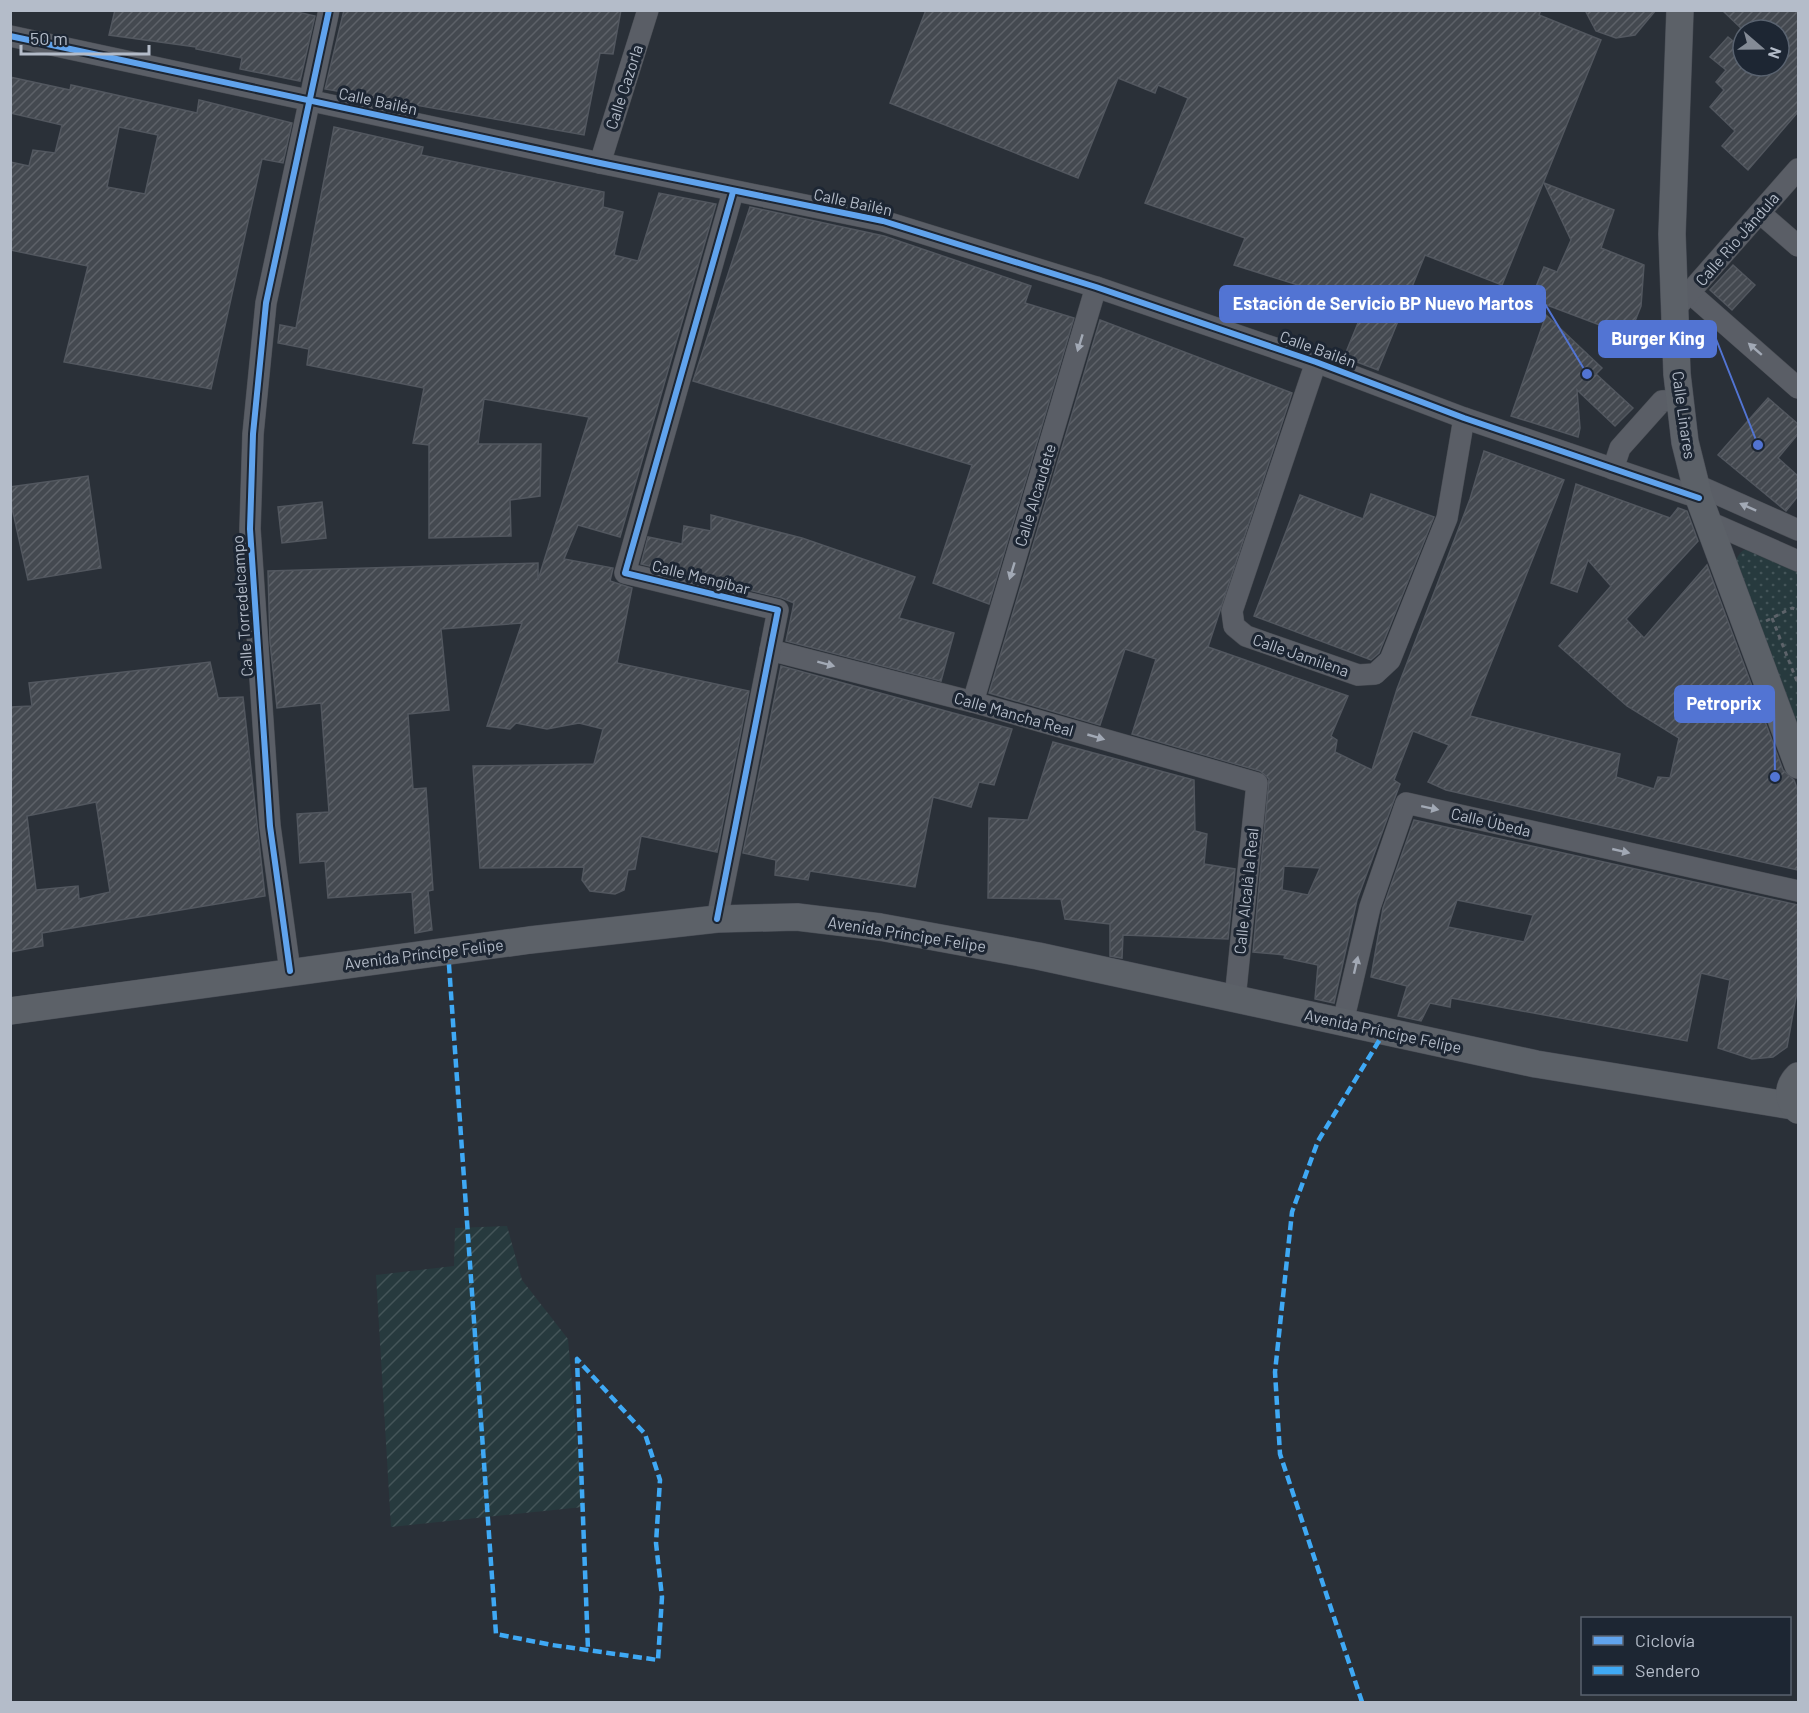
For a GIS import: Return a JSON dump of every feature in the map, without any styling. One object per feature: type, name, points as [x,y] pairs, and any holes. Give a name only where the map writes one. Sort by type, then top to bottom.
[{"type":"main road","name":"Calle Linares","points":[[1680,10],[1672,234],[1682,301],[1680,400],[1685,442],[1701,501],[1798,765]]},
{"type":"main road","name":"Avenida Príncipe Felipe","points":[[10,1011],[290,971],[717,919],[797,917],[880,927],[1038,956],[1536,1064],[1796,1108]]},
{"type":"main road","points":[[1796,1108],[1789,1094],[1790,1087],[1798,1076]]},
{"type":"street","name":"Calle Torredelcampo","points":[[290,971],[270,826],[250,529],[253,434],[266,303],[307,99],[328,10]]},
{"type":"street","name":"Calle Cazorla","points":[[600,164],[648,10]]},
{"type":"street","name":"Calle Bailén","points":[[10,36],[600,164],[883,221],[1096,287],[1316,362],[1464,418],[1701,501]]},
{"type":"street","name":"Calle Rio Jándula","points":[[1682,301],[1798,169]]},
{"type":"street","name":"Calle Mengíbar","points":[[717,919],[778,610],[625,573],[733,192]]},
{"type":"street","points":[[1760,213],[1798,246]]},
{"type":"street","name":"Calle Alcaudete","points":[[973,702],[1096,287]]},
{"type":"street","points":[[1682,301],[1798,388]]},
{"type":"street","name":"Calle Jamilena","points":[[1316,362],[1232,611],[1234,626],[1246,636],[1358,675],[1375,674],[1390,660],[1447,518],[1464,418]]},
{"type":"street","points":[[1613,469],[1620,448],[1662,401],[1680,400]]},
{"type":"street","points":[[1701,501],[1798,530]]},
{"type":"street","points":[[1701,501],[1798,561]]},
{"type":"street","name":"Calle Mancha Real","points":[[770,650],[973,702],[1257,783]]},
{"type":"street","name":"Calle Alcalá la Real","points":[[1234,999],[1257,783]]},
{"type":"street","name":"Calle Úbeda","points":[[1343,1022],[1370,907],[1406,803],[1798,891]]},
{"type":"path","points":[[1798,610],[1792,608],[1772,618],[1798,684]]},
{"type":"green space","points":[[1754,546],[1798,566],[1798,742],[1734,571],[1739,554]]},
{"type":"green space","points":[[507,1226],[522,1280],[568,1339],[583,1507],[391,1527],[376,1275],[454,1266],[455,1228]]},
{"type":"building","points":[[115,10],[289,10],[315,16],[300,81],[240,69],[242,58],[196,49],[196,47],[109,35]]},
{"type":"building","points":[[344,10],[621,10],[613,54],[600,53],[584,135],[325,89]]},
{"type":"building","points":[[926,10],[1541,10],[1539,15],[1601,40],[1502,285],[1425,255],[1378,370],[1344,357],[1365,306],[1234,265],[1245,238],[1145,203],[1188,98],[1158,85],[1155,93],[1118,78],[1078,178],[890,103]]},
{"type":"building","points":[[1585,10],[1656,10],[1635,35],[1616,38],[1596,31]]},
{"type":"building","points":[[1722,10],[1798,10],[1798,112],[1748,170],[1722,146],[1735,131],[1710,107],[1724,90],[1716,82],[1726,70],[1710,57],[1728,37],[1731,39],[1731,78],[1791,78],[1791,18],[1731,19]]},
{"type":"building","points":[[10,77],[70,90],[71,85],[197,113],[199,100],[292,123],[283,163],[262,159],[211,389],[64,362],[88,266],[10,250],[10,162],[29,166],[33,150],[55,153],[62,125],[10,113]],"holes":[[[119,127],[158,135],[145,194],[107,187]]]},
{"type":"building","points":[[334,127],[423,147],[421,155],[604,192],[603,207],[623,212],[614,255],[638,261],[659,193],[716,204],[620,537],[578,525],[564,559],[613,568],[610,581],[632,588],[617,663],[749,691],[717,852],[641,836],[635,869],[628,870],[624,890],[615,894],[590,891],[582,880],[584,867],[480,868],[473,766],[594,764],[603,729],[579,723],[547,729],[516,723],[510,729],[487,726],[522,623],[441,629],[449,710],[408,714],[413,789],[426,788],[433,890],[428,891],[432,930],[415,933],[412,892],[328,898],[325,861],[300,863],[297,814],[329,812],[321,703],[277,708],[270,642],[268,571],[538,563],[538,580],[589,417],[484,399],[478,444],[541,444],[540,496],[510,500],[511,536],[429,538],[429,445],[413,443],[424,388],[307,365],[309,349],[278,343],[280,325],[296,328]]},
{"type":"building","points":[[1544,183],[1614,210],[1601,248],[1644,265],[1641,306],[1629,336],[1531,299],[1544,267],[1557,272],[1571,240]]},
{"type":"building","points":[[750,207],[884,236],[1031,286],[1025,303],[1074,318],[989,604],[933,583],[972,465],[693,381]]},
{"type":"building","points":[[1733,265],[1755,285],[1732,310],[1710,290]]},
{"type":"building","points":[[1546,315],[1602,368],[1596,374],[1633,408],[1615,426],[1577,390],[1580,428],[1578,437],[1511,416]]},
{"type":"building","points":[[1100,320],[1292,393],[1208,647],[1348,696],[1331,736],[1337,740],[1335,752],[1372,770],[1397,689],[1470,499],[1484,451],[1564,480],[1470,716],[1620,754],[1616,777],[1654,789],[1658,777],[1670,778],[1679,738],[1627,706],[1559,646],[1611,586],[1588,560],[1577,592],[1551,583],[1576,484],[1670,518],[1678,508],[1687,511],[1698,541],[1626,619],[1644,638],[1707,565],[1783,770],[1794,780],[1798,791],[1798,870],[1446,790],[1428,782],[1449,745],[1413,731],[1394,780],[1400,784],[1357,900],[1334,1003],[1315,999],[1318,965],[1284,958],[1285,955],[1253,952],[1269,779],[1260,771],[1132,734],[1156,659],[1125,649],[1100,725],[989,693]],"holes":[[[1284,866],[1320,868],[1308,895],[1282,890]]]},
{"type":"building","points":[[1768,398],[1798,424],[1798,434],[1778,458],[1798,476],[1798,496],[1786,511],[1718,455]]},
{"type":"building","points":[[88,476],[101,568],[28,580],[10,499],[10,487]]},
{"type":"building","points":[[1371,494],[1434,517],[1379,653],[1371,660],[1254,616],[1300,495],[1363,519]]},
{"type":"building","points":[[322,502],[326,538],[282,543],[278,507]]},
{"type":"building","points":[[711,515],[802,538],[915,577],[899,618],[954,633],[941,681],[786,641],[794,603],[782,598],[641,564],[648,537],[682,544],[684,526],[711,531]]},
{"type":"building","points":[[210,662],[218,698],[243,697],[265,896],[42,933],[43,946],[10,952],[10,707],[32,706],[29,683]],"holes":[[[96,802],[110,892],[79,899],[78,886],[36,890],[27,816]]]},
{"type":"building","points":[[781,666],[1012,729],[994,785],[979,782],[971,807],[933,797],[915,887],[810,871],[808,880],[775,875],[776,860],[743,853]]},
{"type":"building","points":[[1053,742],[1194,780],[1195,831],[1207,834],[1204,864],[1235,869],[1228,939],[1123,935],[1122,958],[1110,956],[1110,924],[1065,919],[1061,899],[988,898],[989,818],[1028,820]]},
{"type":"building","points":[[1414,820],[1798,905],[1798,986],[1787,1047],[1773,1057],[1752,1059],[1718,1048],[1730,980],[1701,973],[1687,1041],[1451,998],[1450,1007],[1430,1003],[1421,1021],[1398,1016],[1407,986],[1371,977],[1383,908]],"holes":[[[1457,900],[1533,915],[1524,942],[1448,927]]]},
{"type":"marked path","points":[[448,951],[496,1634],[552,1645],[658,1660],[662,1597],[656,1543],[660,1480],[645,1434],[577,1359],[588,1650]]},
{"type":"marked path","points":[[1362,1702],[1280,1454],[1275,1372],[1292,1212],[1318,1141],[1385,1031]]},
{"type":"cycle path","points":[[290,971],[270,826],[250,529],[253,434],[266,303],[329,10]]},
{"type":"cycle path","points":[[10,36],[600,163],[883,221],[1096,287],[1316,362],[1464,418],[1699,498]]},
{"type":"cycle path","points":[[717,919],[778,610],[625,573],[733,192]]},
{"type":"place","name":"Estación de Servicio BP Nuevo Martos","points":[[1587,374]]},
{"type":"place","name":"Burger King","points":[[1758,445]]},
{"type":"place","name":"Petroprix","points":[[1775,777]]}]
